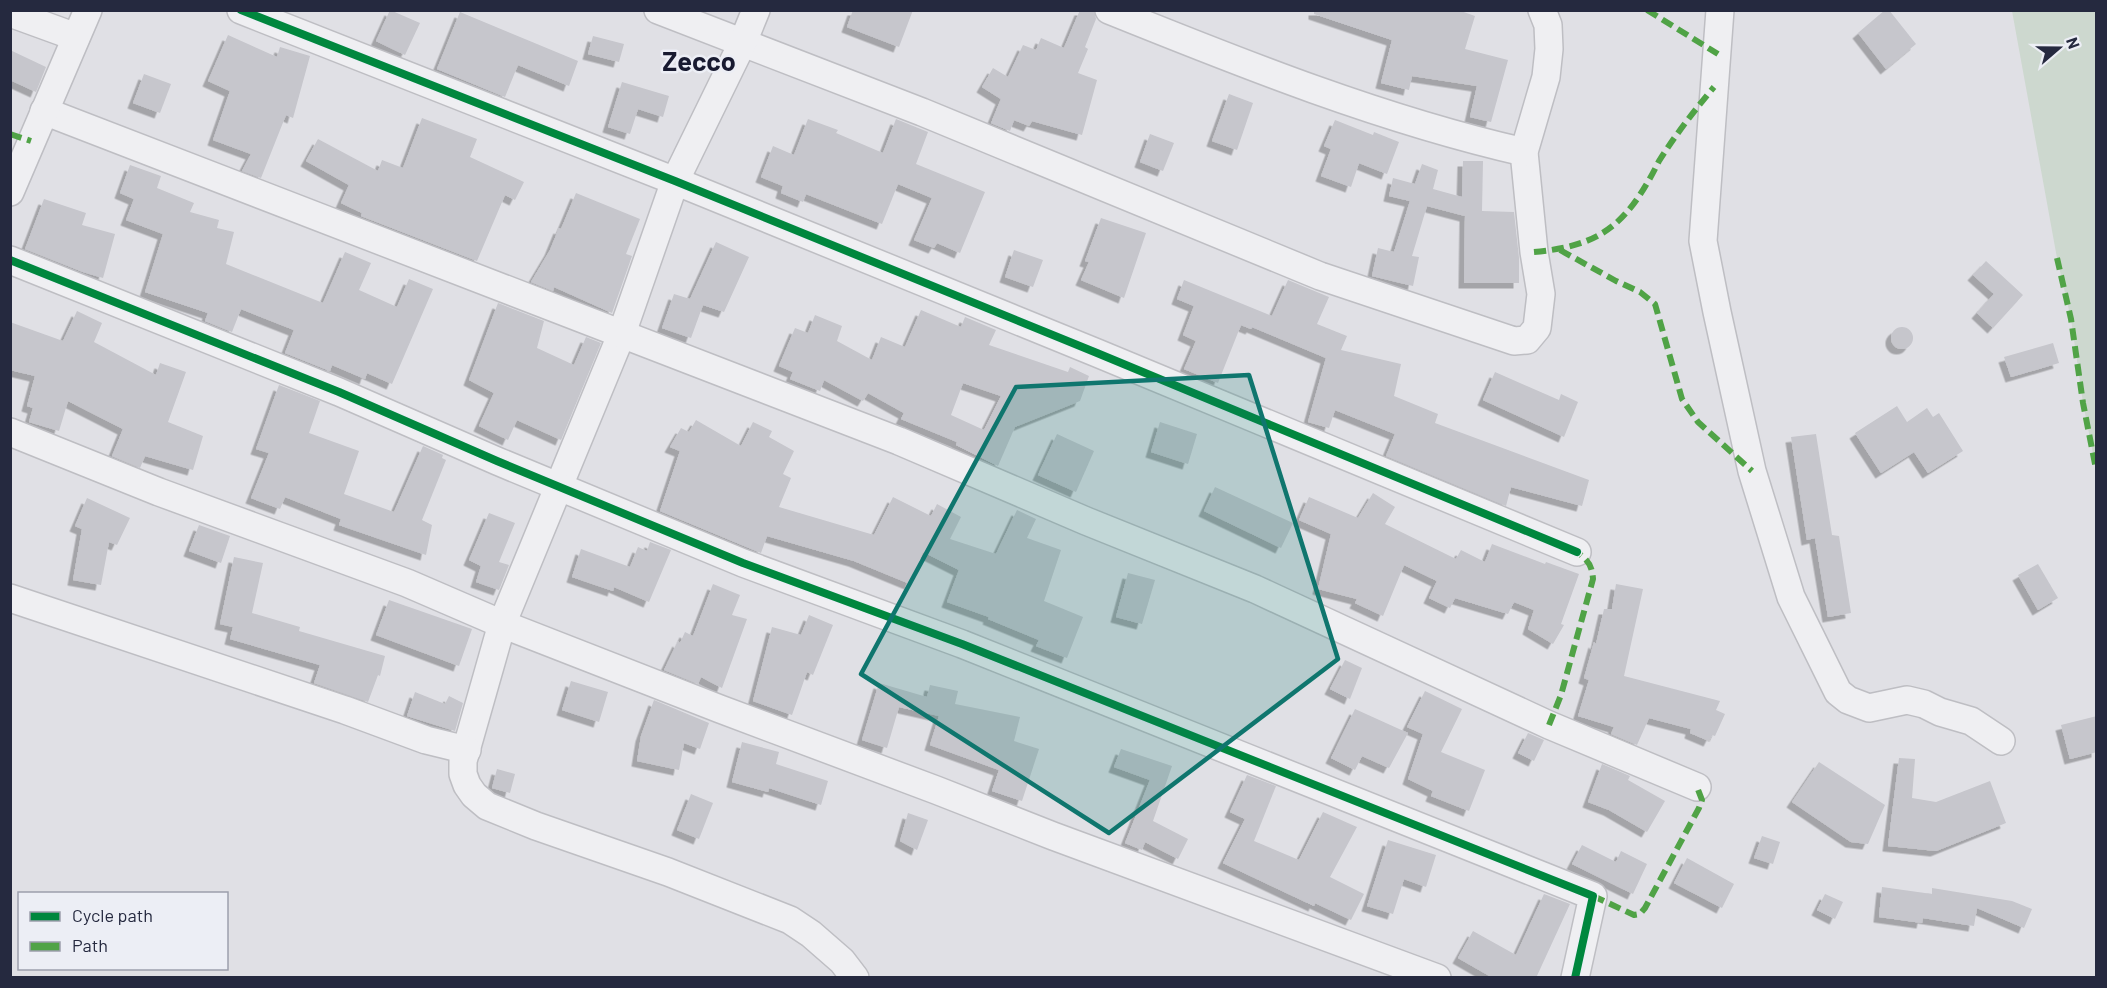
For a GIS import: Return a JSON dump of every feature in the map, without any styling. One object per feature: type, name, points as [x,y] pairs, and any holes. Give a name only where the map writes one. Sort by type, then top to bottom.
[{"type":"street","points":[[10,192],[88,10]]},
{"type":"street","points":[[241,10],[675,181],[1577,552]]},
{"type":"street","points":[[658,10],[922,112],[1320,276],[1514,341],[1527,340],[1537,328],[1541,304],[1524,152],[1546,77],[1549,49],[1548,25],[1542,10]]},
{"type":"street","points":[[756,10],[743,42],[675,181],[622,333],[502,624],[464,761],[463,774],[474,795],[487,806],[536,826],[668,872],[790,920],[842,961],[855,978]]},
{"type":"street","points":[[1109,10],[1313,88],[1474,140],[1524,152]]},
{"type":"street","points":[[1720,10],[1703,241],[1716,312],[1752,471],[1791,597],[1838,692],[1848,700],[1869,708],[1907,699],[1971,721],[2001,741]]},
{"type":"street","points":[[10,13],[76,38]]},
{"type":"street","points":[[44,111],[899,441],[1086,521],[1255,589],[1549,725],[1697,787]]},
{"type":"street","points":[[10,260],[328,388],[743,563],[973,648],[1593,896],[1575,978]]},
{"type":"street","points":[[10,432],[159,492],[407,584],[502,624],[720,709],[1053,836],[1437,978]]},
{"type":"street","points":[[10,598],[194,658],[426,740],[467,750]]},
{"type":"highlighted area","points":[[1249,375],[1338,659],[1109,833],[861,674],[1016,387]]},
{"type":"shaded area","points":[[2012,11],[2096,11],[2096,469],[2083,403],[2071,319],[2057,258]]},
{"type":"building","points":[[390,10],[420,23],[405,55],[376,41]]},
{"type":"building","points":[[853,10],[913,10],[899,47],[847,27]]},
{"type":"building","points":[[1080,10],[1094,10],[1096,19],[1085,47],[1088,49],[1078,73],[1097,80],[1082,135],[1032,121],[1029,126],[1014,120],[1010,131],[991,123],[1001,99],[982,87],[993,68],[1008,77],[1023,45],[1036,50],[1041,38],[1064,48]]},
{"type":"building","points":[[1314,10],[1458,10],[1475,16],[1465,49],[1508,60],[1491,122],[1470,117],[1477,86],[1412,76],[1409,90],[1381,83],[1392,40],[1314,14]]},
{"type":"building","points":[[1885,10],[1889,10],[1916,44],[1886,69],[1858,33]]},
{"type":"building","points":[[460,12],[578,61],[569,86],[518,65],[505,97],[437,69]]},
{"type":"building","points":[[228,35],[277,57],[280,47],[310,56],[293,118],[286,115],[261,178],[242,171],[251,154],[213,140],[230,91],[208,81]]},
{"type":"building","points":[[593,36],[624,44],[619,62],[588,54]]},
{"type":"building","points":[[10,50],[46,67],[36,92],[10,80]]},
{"type":"building","points":[[144,74],[171,84],[160,113],[133,103]]},
{"type":"building","points":[[622,82],[669,96],[663,117],[638,109],[630,134],[608,127]]},
{"type":"building","points":[[1229,94],[1253,103],[1237,150],[1212,141]]},
{"type":"building","points":[[422,118],[477,139],[470,157],[524,182],[515,200],[505,195],[477,261],[361,216],[362,213],[341,203],[349,185],[306,161],[318,139],[378,171],[382,160],[403,168]]},
{"type":"building","points":[[808,119],[838,130],[836,133],[883,153],[896,119],[928,132],[916,164],[985,192],[960,253],[937,243],[934,248],[914,240],[932,198],[898,184],[882,224],[806,194],[803,202],[781,193],[783,186],[761,177],[773,146],[794,155]]},
{"type":"building","points":[[1335,120],[1373,135],[1374,132],[1399,142],[1387,174],[1359,163],[1351,187],[1321,176],[1331,149],[1324,146]]},
{"type":"building","points":[[1150,134],[1174,143],[1163,171],[1140,162]]},
{"type":"building","points":[[1463,161],[1483,161],[1482,211],[1514,212],[1519,283],[1464,283],[1465,216],[1427,206],[1412,256],[1419,257],[1413,286],[1372,276],[1378,248],[1394,252],[1410,201],[1389,196],[1393,178],[1415,184],[1422,164],[1438,170],[1433,189],[1462,197]]},
{"type":"building","points":[[130,165],[161,176],[157,188],[194,203],[190,212],[219,220],[217,228],[234,232],[226,264],[323,303],[345,252],[371,263],[359,290],[397,307],[409,279],[433,289],[392,384],[367,373],[365,379],[332,365],[330,371],[285,353],[294,330],[241,309],[232,332],[205,321],[208,313],[145,292],[163,234],[126,220],[134,199],[120,193]]},
{"type":"building","points":[[576,193],[640,219],[626,254],[632,256],[612,313],[554,287],[553,291],[531,282],[550,250],[559,228],[561,229]]},
{"type":"building","points":[[44,199],[86,213],[82,225],[115,234],[103,278],[25,249]]},
{"type":"building","points":[[1101,218],[1146,233],[1124,298],[1081,280],[1089,262],[1085,261]]},
{"type":"building","points":[[716,242],[749,257],[724,312],[703,305],[691,338],[662,328],[674,294],[690,299]]},
{"type":"building","points":[[1014,250],[1043,260],[1033,287],[1005,277]]},
{"type":"building","points":[[1986,261],[2023,295],[1993,328],[1977,313],[1994,294],[1973,275]]},
{"type":"building","points":[[1184,280],[1272,316],[1288,280],[1329,297],[1317,324],[1347,336],[1341,350],[1401,364],[1394,396],[1438,414],[1435,423],[1589,480],[1582,506],[1511,487],[1506,506],[1386,456],[1395,434],[1335,410],[1329,428],[1308,422],[1326,358],[1252,327],[1251,329],[1241,325],[1218,383],[1184,369],[1196,341],[1183,335],[1194,306],[1177,299]]},
{"type":"building","points":[[498,303],[544,321],[537,348],[574,365],[586,337],[601,343],[561,440],[517,420],[508,440],[479,426],[494,393],[469,380]]},
{"type":"building","points":[[921,310],[961,327],[965,317],[996,330],[989,345],[1068,372],[1070,367],[1089,376],[1080,401],[1015,427],[998,466],[956,445],[957,442],[901,419],[904,413],[868,393],[863,401],[824,380],[820,391],[790,379],[793,372],[779,366],[795,328],[808,333],[815,315],[842,326],[837,341],[872,360],[881,337],[905,347]],"holes":[[[963,383],[1001,396],[984,430],[951,415]]]},
{"type":"building","points":[[77,311],[102,323],[94,342],[156,375],[160,363],[186,372],[168,422],[203,436],[193,470],[145,456],[140,468],[112,456],[123,429],[68,401],[59,431],[29,422],[33,408],[27,406],[35,376],[10,370],[10,322],[63,341]]},
{"type":"building","points":[[1902,327],[1912,334],[1913,338],[1906,348],[1902,349],[1892,342],[1891,338],[1898,328]]},
{"type":"building","points":[[2053,343],[2059,363],[2011,377],[2004,357]]},
{"type":"building","points":[[1495,372],[1559,400],[1561,394],[1578,402],[1564,437],[1483,400]]},
{"type":"building","points":[[279,385],[320,401],[309,433],[359,451],[344,494],[394,512],[423,446],[443,455],[442,458],[446,460],[422,520],[432,525],[426,555],[339,525],[341,519],[285,497],[280,509],[251,498],[269,453],[256,449]]},
{"type":"building","points":[[1897,406],[1907,422],[1927,408],[1933,417],[1939,413],[1963,451],[1928,473],[1914,452],[1881,473],[1855,433]]},
{"type":"building","points":[[696,420],[741,446],[753,422],[772,431],[769,437],[794,451],[783,474],[791,478],[779,507],[874,535],[893,497],[931,516],[937,504],[961,517],[950,539],[996,554],[1017,510],[1036,519],[1027,538],[1061,550],[1044,601],[1083,617],[1067,658],[1036,646],[1039,640],[988,619],[989,617],[947,602],[959,570],[923,552],[910,584],[854,561],[767,536],[761,553],[660,511],[680,451],[670,447],[681,428],[689,432]]},
{"type":"building","points":[[1160,422],[1197,434],[1188,464],[1151,452]]},
{"type":"building","points":[[1057,434],[1094,451],[1076,492],[1038,475]]},
{"type":"building","points":[[1816,434],[1832,535],[1839,536],[1851,613],[1828,617],[1815,538],[1807,540],[1791,437]]},
{"type":"building","points":[[1215,487],[1293,523],[1281,548],[1204,511]]},
{"type":"building","points":[[1373,493],[1395,507],[1385,524],[1456,559],[1461,550],[1485,562],[1492,544],[1579,574],[1561,624],[1564,625],[1553,644],[1528,629],[1534,610],[1514,602],[1508,614],[1455,598],[1450,608],[1429,598],[1437,581],[1404,565],[1383,616],[1355,603],[1357,599],[1318,589],[1331,534],[1299,520],[1309,497],[1358,518]]},
{"type":"building","points":[[87,498],[130,518],[117,545],[109,542],[101,585],[73,580],[82,529],[75,526]]},
{"type":"building","points":[[489,513],[515,523],[499,562],[509,565],[499,590],[476,582],[481,566],[469,560]]},
{"type":"building","points":[[199,525],[230,536],[221,563],[189,551]]},
{"type":"building","points":[[650,542],[671,550],[649,602],[614,587],[613,591],[572,577],[581,549],[630,567],[638,547],[647,551]]},
{"type":"building","points":[[234,557],[263,563],[252,613],[300,627],[299,631],[385,656],[380,676],[378,675],[368,702],[314,683],[320,665],[230,639],[233,627],[220,624]]},
{"type":"building","points":[[2038,564],[2058,598],[2038,610],[2018,575]]},
{"type":"building","points":[[1128,573],[1155,580],[1142,624],[1116,617]]},
{"type":"building","points":[[713,584],[740,595],[732,615],[747,619],[722,688],[701,677],[698,684],[664,670],[685,632],[693,636]]},
{"type":"building","points":[[1616,584],[1643,589],[1624,676],[1720,701],[1716,710],[1725,714],[1715,736],[1712,735],[1709,741],[1690,733],[1691,729],[1649,718],[1637,745],[1611,734],[1614,727],[1578,716],[1589,680],[1584,678],[1594,642],[1596,644],[1604,609],[1612,609]]},
{"type":"building","points":[[389,600],[472,629],[459,666],[376,635]]},
{"type":"building","points":[[809,615],[833,625],[813,675],[807,672],[792,715],[753,701],[772,627],[801,635]]},
{"type":"building","points":[[1345,660],[1362,668],[1350,699],[1330,689]]},
{"type":"building","points":[[571,681],[608,692],[599,722],[562,710]]},
{"type":"building","points":[[879,683],[927,697],[930,685],[958,691],[955,704],[1020,717],[1014,741],[1039,749],[1022,801],[992,791],[999,770],[930,745],[939,716],[899,707],[887,748],[862,740]]},
{"type":"building","points":[[1425,691],[1462,709],[1441,752],[1485,770],[1469,811],[1431,796],[1433,791],[1408,779],[1423,734],[1407,727]]},
{"type":"building","points":[[415,692],[445,704],[449,696],[463,703],[455,731],[407,716]]},
{"type":"building","points":[[654,700],[709,723],[700,749],[684,743],[679,770],[637,761],[641,736]]},
{"type":"building","points":[[1355,709],[1408,733],[1389,768],[1362,756],[1355,770],[1331,758]]},
{"type":"building","points":[[2097,716],[2097,752],[2070,759],[2061,725]]},
{"type":"building","points":[[1528,733],[1544,740],[1534,761],[1518,753]]},
{"type":"building","points":[[742,742],[779,752],[776,764],[828,781],[821,805],[769,788],[768,792],[732,782]]},
{"type":"building","points":[[1121,749],[1172,766],[1153,821],[1188,839],[1178,859],[1145,842],[1142,850],[1125,843],[1150,780],[1114,767]]},
{"type":"building","points":[[1899,758],[1915,759],[1912,798],[1936,802],[1990,781],[2006,823],[1936,851],[1888,846]]},
{"type":"building","points":[[1819,762],[1885,805],[1868,844],[1851,842],[1792,802]]},
{"type":"building","points":[[1602,764],[1630,776],[1628,780],[1665,801],[1647,832],[1609,810],[1588,802]]},
{"type":"building","points":[[497,769],[515,774],[510,793],[492,788]]},
{"type":"building","points":[[1247,775],[1276,786],[1254,841],[1299,860],[1323,812],[1357,827],[1330,877],[1364,894],[1351,920],[1315,903],[1314,906],[1223,863],[1245,819],[1230,812]]},
{"type":"building","points":[[691,794],[713,803],[699,839],[677,830]]},
{"type":"building","points":[[908,813],[928,820],[917,850],[900,841]]},
{"type":"building","points":[[1762,836],[1780,842],[1773,864],[1754,858]]},
{"type":"building","points":[[1388,840],[1436,855],[1426,887],[1404,879],[1393,914],[1367,906]]},
{"type":"building","points":[[1582,845],[1616,862],[1621,851],[1647,864],[1633,894],[1572,864]]},
{"type":"building","points":[[1687,858],[1734,884],[1722,908],[1674,883]]},
{"type":"building","points":[[1882,887],[1932,894],[1932,888],[2012,901],[2032,909],[2024,928],[1977,908],[1974,926],[1923,918],[1922,923],[1879,917]]},
{"type":"building","points":[[1544,894],[1570,904],[1536,978],[1493,978],[1458,958],[1473,931],[1516,955]]},
{"type":"building","points":[[1825,894],[1843,902],[1835,919],[1817,910]]},
{"type":"marked path","points":[[1647,10],[1718,54]]},
{"type":"marked path","points":[[1534,252],[1553,250],[1586,241],[1612,226],[1635,201],[1672,141],[1714,87]]},
{"type":"marked path","points":[[10,134],[31,141]]},
{"type":"marked path","points":[[1560,250],[1640,292],[1655,304],[1682,399],[1698,422],[1752,471]]},
{"type":"marked path","points":[[2057,258],[2071,319],[2083,403],[2096,469]]},
{"type":"marked path","points":[[1549,725],[1561,695],[1593,579],[1589,563],[1577,552]]},
{"type":"marked path","points":[[1593,896],[1634,915],[1640,914],[1699,808],[1702,800],[1697,787]]},
{"type":"cycle path","points":[[241,10],[675,181],[1577,552]]},
{"type":"cycle path","points":[[10,260],[339,392],[497,461],[743,563],[962,644],[1593,896],[1575,978]]},
{"type":"district","name":"Zecco","points":[[699,60]]}]
